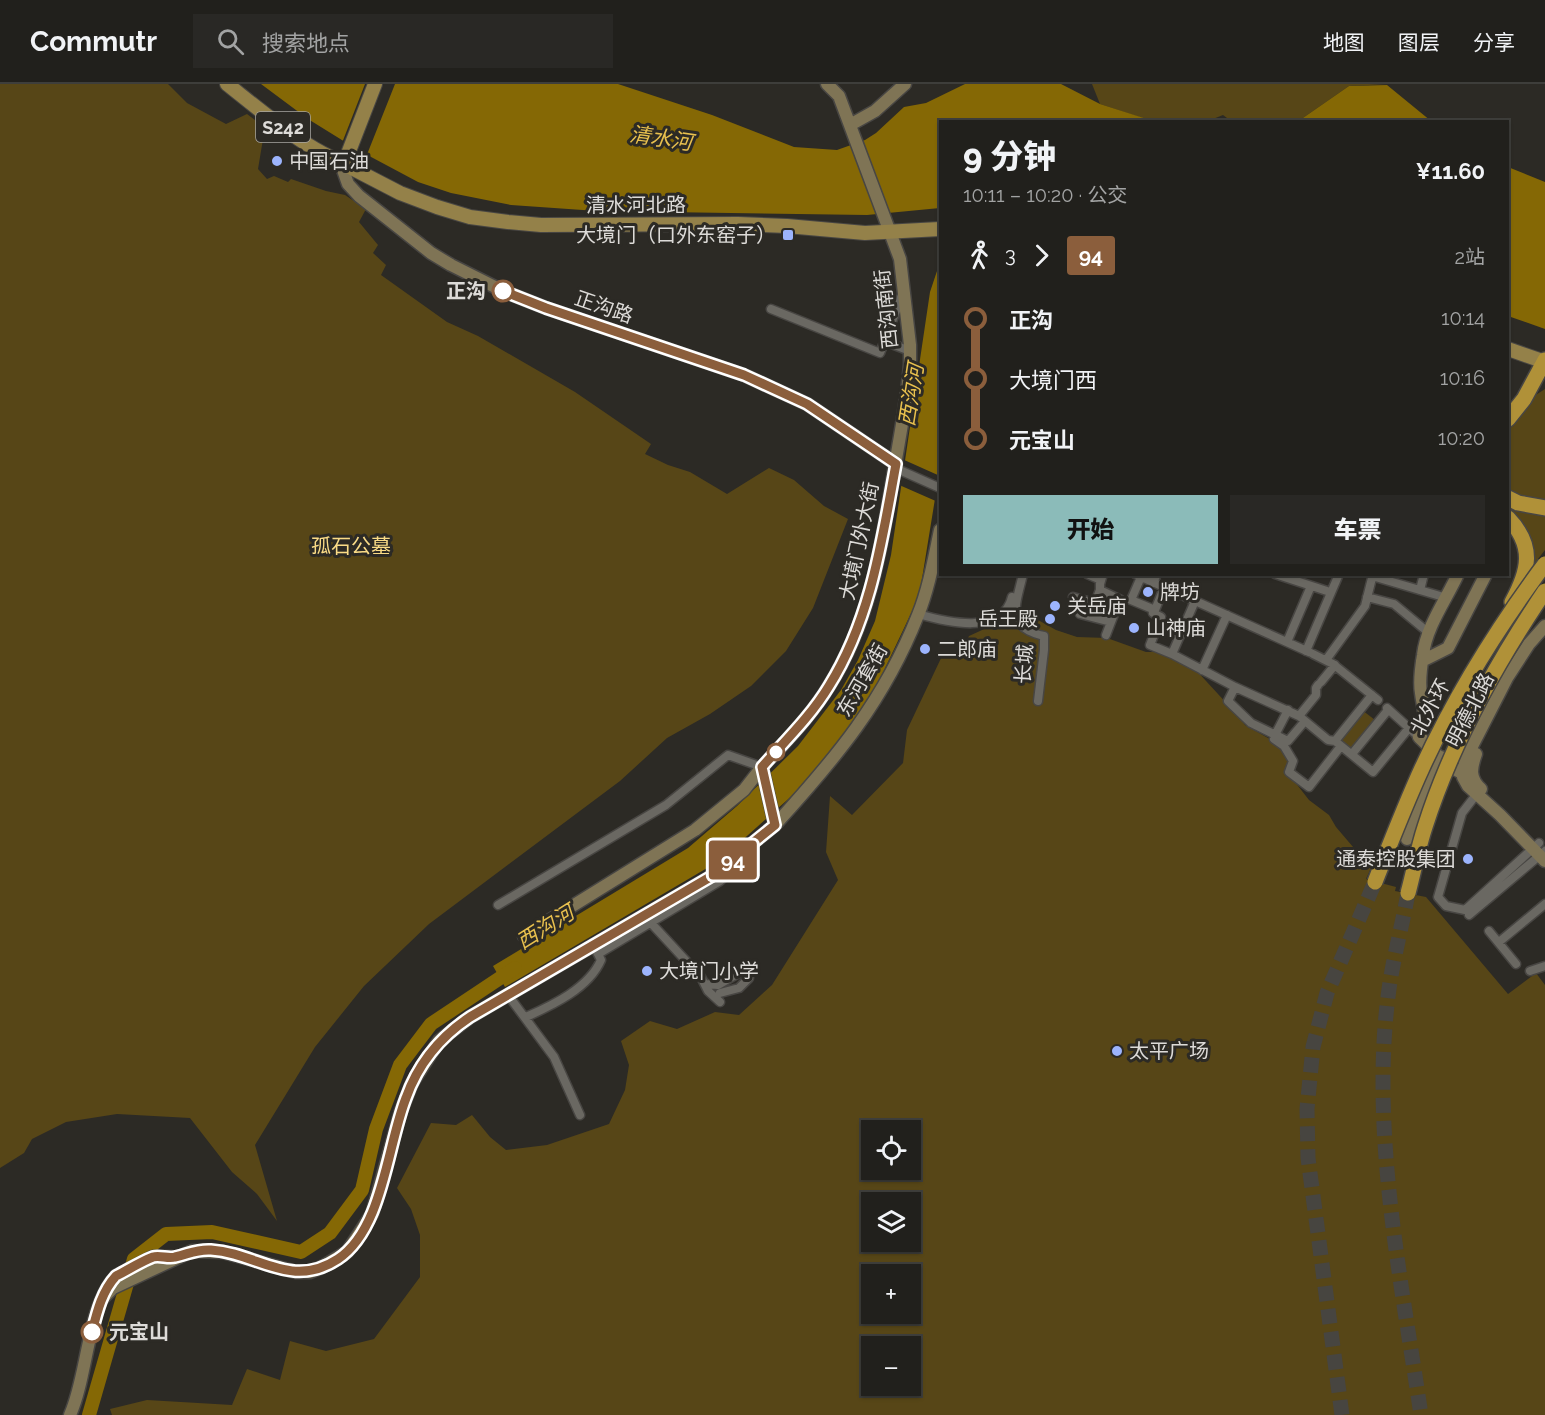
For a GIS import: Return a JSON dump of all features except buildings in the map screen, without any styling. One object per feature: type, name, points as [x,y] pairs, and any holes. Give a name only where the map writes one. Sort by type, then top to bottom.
[{"type":"highway","points":[[1509,418],[1524,399],[1542,358]]},
{"type":"highway","points":[[1509,406],[1542,358]]},
{"type":"highway","points":[[1524,399],[1545,385]]},
{"type":"highway","points":[[1509,499],[1545,508]]},
{"type":"highway","points":[[1454,705],[1480,652],[1520,588],[1527,564],[1526,548],[1518,529],[1509,519]]},
{"type":"highway","name":"北外环","points":[[1375,882],[1423,766],[1454,705],[1484,653],[1545,564]]},
{"type":"highway","name":"北外环","points":[[1408,893],[1424,829],[1440,784],[1467,722],[1488,680],[1545,591]]},
{"type":"highway","points":[[1467,722],[1545,599]]},
{"type":"main road","name":"S242","points":[[227,84],[328,157],[350,159]]},
{"type":"main road","points":[[350,159],[375,84]]},
{"type":"main road","points":[[350,159],[384,84]]},
{"type":"main road","name":"清水河北路","points":[[350,159],[392,189],[470,217],[508,222],[541,225],[738,224],[939,229]]},
{"type":"main road","name":"清水河北路","points":[[888,226],[939,221]]},
{"type":"main road","points":[[1509,343],[1542,358]]},
{"type":"main road","points":[[1509,350],[1542,358]]},
{"type":"street","name":"西沟南街","points":[[827,84],[839,96],[900,259],[910,351],[908,388],[896,464]]},
{"type":"street","points":[[850,125],[875,111],[905,84]]},
{"type":"street","name":"正沟路","points":[[350,159],[343,170],[348,184],[359,196],[430,253],[451,265],[503,291],[546,308],[744,375],[783,392],[807,404],[896,464]]},
{"type":"street","points":[[771,309],[880,353],[905,289]]},
{"type":"street","points":[[884,341],[910,351]]},
{"type":"street","points":[[896,464],[939,487]]},
{"type":"street","name":"大境门外大街","points":[[524,936],[695,830],[763,772],[802,723],[829,687],[850,647],[866,606],[878,562],[896,464]]},
{"type":"street","name":"东河套街","points":[[774,820],[810,786],[869,711],[896,665],[918,614],[939,534]]},
{"type":"street","points":[[918,614],[953,622],[990,621],[1001,616],[1010,608],[1017,576]]},
{"type":"street","name":"长城","points":[[1023,576],[1015,610],[1016,618],[1019,624],[1031,633],[1044,636],[1038,701]]},
{"type":"street","points":[[1131,600],[1138,576],[1326,660],[1375,697],[1338,743],[1309,788],[1289,772],[1293,761],[1286,744],[1275,735],[1251,723],[1228,701],[1235,687]]},
{"type":"street","points":[[1154,584],[1156,576]]},
{"type":"street","points":[[1281,576],[1330,592]]},
{"type":"street","points":[[1309,652],[1338,576]]},
{"type":"street","points":[[1326,660],[1365,606],[1372,576]]},
{"type":"street","points":[[1375,576],[1447,598]]},
{"type":"street","points":[[1420,590],[1424,576]]},
{"type":"street","points":[[1419,737],[1425,728],[1424,707],[1420,692],[1422,661],[1429,633],[1457,576]]},
{"type":"street","points":[[1422,661],[1448,648],[1485,576]]},
{"type":"street","points":[[1095,603],[1102,581]]},
{"type":"street","points":[[1102,581],[1118,605]]},
{"type":"street","points":[[1287,642],[1311,586]]},
{"type":"street","points":[[1164,588],[1153,613],[1161,617],[1150,645],[1288,710],[1329,740],[1338,743],[1373,772],[1409,728]]},
{"type":"street","points":[[1073,597],[1086,598],[1095,603],[1118,605],[1131,600],[1155,610]]},
{"type":"street","points":[[1367,597],[1394,604],[1429,633]]},
{"type":"street","points":[[1172,654],[1195,601]]},
{"type":"street","points":[[1106,634],[1118,605]]},
{"type":"street","points":[[1080,614],[1111,622]]},
{"type":"street","points":[[1202,670],[1227,615]]},
{"type":"street","name":"明德北路","points":[[1541,852],[1479,791],[1467,774],[1465,760],[1507,678],[1529,644],[1545,626]]},
{"type":"street","name":"明德北路","points":[[1467,774],[1512,684],[1536,648],[1545,639]]},
{"type":"street","points":[[1286,744],[1316,694],[1316,688],[1335,665]]},
{"type":"street","points":[[1352,754],[1387,709],[1454,769],[1467,774]]},
{"type":"street","points":[[1275,735],[1288,710]]},
{"type":"street","points":[[1261,728],[1262,732],[1286,744]]},
{"type":"street","points":[[498,905],[666,805],[728,755],[763,772],[774,820],[712,876],[595,950]]},
{"type":"street","points":[[1407,839],[1441,757]]},
{"type":"street","points":[[1479,791],[1462,813],[1438,897],[1446,906],[1465,910],[1541,852]]},
{"type":"street","points":[[1469,915],[1541,852]]},
{"type":"street","points":[[70,1415],[80,1385],[97,1310],[114,1282],[153,1257],[170,1257],[192,1251],[223,1251],[296,1272],[310,1272],[336,1261],[347,1252],[372,1214],[401,1111],[420,1068],[439,1041],[456,1026],[508,995],[651,923],[720,881],[734,868],[730,862]]},
{"type":"street","points":[[1499,942],[1545,904]]},
{"type":"street","points":[[651,923],[705,984],[708,991],[720,997],[739,988],[749,978],[742,971],[718,985],[705,984]]},
{"type":"street","points":[[1490,931],[1516,964]]},
{"type":"street","points":[[526,1017],[575,989],[597,970],[601,960],[595,950]]},
{"type":"street","points":[[1530,971],[1545,966]]},
{"type":"street","points":[[508,995],[554,1057],[580,1115]]},
{"type":"street","points":[[114,1282],[151,1269],[170,1257]]},
{"type":"green space","name":"孤石公墓","points":[[0,84],[168,84],[187,103],[226,124],[247,114],[263,126],[258,169],[267,179],[274,176],[288,182],[291,179],[345,195],[366,209],[359,222],[378,245],[373,253],[386,265],[381,275],[447,322],[478,336],[575,392],[651,444],[645,454],[690,472],[727,494],[769,468],[794,480],[824,506],[848,519],[813,608],[786,651],[751,686],[710,714],[667,738],[620,781],[429,924],[364,986],[315,1047],[255,1145],[277,1221],[257,1194],[232,1172],[190,1118],[117,1114],[66,1122],[32,1139],[24,1153],[0,1168]]},
{"type":"green space","points":[[1092,84],[1388,84],[1349,86],[1300,120],[1230,120],[1223,115],[1210,120],[1148,120],[1100,104]]},
{"type":"green space","points":[[1545,389],[1545,501],[1522,497],[1509,491],[1509,425],[1528,400]]},
{"type":"green space","points":[[1509,505],[1545,515],[1545,550],[1534,564],[1529,535],[1509,511]]},
{"type":"green space","points":[[1020,613],[1077,637],[1107,638],[1146,652],[1163,652],[1195,669],[1245,725],[1277,743],[1291,765],[1288,773],[1309,800],[1329,815],[1336,827],[1371,868],[1366,879],[1396,887],[1395,891],[1426,897],[1508,994],[1536,973],[1545,985],[1545,1415],[112,1415],[110,1409],[147,1400],[232,1405],[247,1369],[280,1380],[290,1341],[326,1351],[374,1339],[420,1277],[420,1235],[411,1209],[397,1188],[431,1123],[456,1125],[472,1115],[490,1137],[506,1150],[547,1145],[609,1124],[625,1090],[629,1065],[621,1041],[650,1021],[677,1029],[715,1012],[739,1015],[772,985],[838,880],[826,852],[830,796],[852,815],[903,763],[907,730],[943,654],[960,654],[969,636],[993,625],[1004,628],[1009,619]]},
{"type":"green space","points":[[1362,710],[1375,720],[1350,751],[1338,740]]},
{"type":"water","name":"清水河","points":[[261,84],[618,84],[712,115],[794,147],[837,150],[865,140],[876,133],[904,107],[926,103],[965,84],[1061,84],[1100,104],[1150,120],[939,120],[939,208],[867,215],[597,211],[511,205],[451,193],[418,182],[358,150],[308,119]]},
{"type":"water","points":[[1387,85],[1430,120],[1300,120],[1349,86]]},
{"type":"water","points":[[1509,167],[1545,182],[1545,329],[1509,316]]},
{"type":"water","points":[[939,265],[939,474],[921,585],[915,605],[878,683],[853,725],[795,793],[719,861],[505,987],[493,966],[688,848],[737,806],[798,746],[841,690],[858,660],[875,621],[891,555],[930,292]]},
{"type":"pier","points":[[365,84],[395,84],[366,157],[342,143]]},
{"type":"pier","points":[[902,459],[939,476],[938,502],[897,484]]},
{"type":"waterway","name":"西沟河","points":[[89,1415],[134,1259],[166,1234],[212,1232],[301,1252],[330,1233],[362,1190],[376,1129],[400,1065],[431,1024],[515,968]]},
{"type":"tunnel","points":[[1342,1415],[1308,1158],[1307,1109],[1313,1047],[1327,993],[1375,882]]},
{"type":"tunnel","points":[[1408,893],[1388,997],[1383,1101],[1397,1259],[1421,1415]]},
{"type":"bus line","name":"94","points":[[92,1332],[97,1310],[112,1280],[153,1257],[174,1258],[192,1251],[223,1251],[262,1264],[296,1272],[310,1272],[336,1261],[347,1252],[372,1214],[406,1096],[420,1068],[439,1041],[470,1017],[712,876],[775,825],[762,767],[802,723],[829,687],[850,647],[866,606],[878,562],[896,464],[807,404],[783,392],[744,375],[623,335],[503,291]]},
{"type":"place","name":"中国石油","points":[[277,161]]},
{"type":"place","name":"大境门（口外东窑子）","points":[[788,235]]},
{"type":"place","name":"正沟","points":[[503,291]]},
{"type":"place","name":"牌坊","points":[[1148,592]]},
{"type":"place","name":"关岳庙","points":[[1055,606]]},
{"type":"place","name":"岳王殿","points":[[1050,619]]},
{"type":"place","name":"山神庙","points":[[1134,628]]},
{"type":"place","name":"二郎庙","points":[[925,649]]},
{"type":"place","name":"通泰控股集团","points":[[1468,859]]},
{"type":"place","name":"大境门小学","points":[[647,971]]},
{"type":"place","name":"太平广场","points":[[1117,1051]]},
{"type":"place","name":"元宝山","points":[[92,1332]]}]
